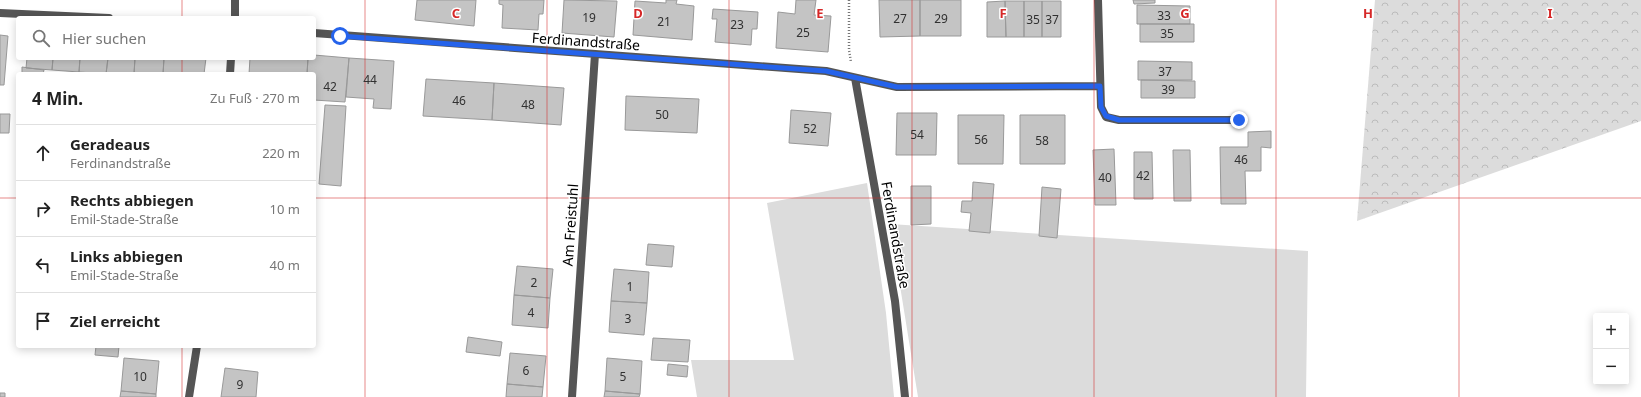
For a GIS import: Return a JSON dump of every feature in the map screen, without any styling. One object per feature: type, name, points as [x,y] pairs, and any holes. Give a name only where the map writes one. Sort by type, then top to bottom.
[{"type":"street","points":[[235,0],[235,16]]},
{"type":"street","points":[[1098,0],[1101,107],[1106,116],[1119,120],[1239,120]]},
{"type":"street","points":[[0,13],[65,16]]},
{"type":"street","name":"Ferdinandstraße","points":[[316,33],[826,71],[897,87],[1100,86]]},
{"type":"street","name":"Am Freistuhl","points":[[572,397],[595,54]]},
{"type":"street","points":[[230,72],[231,60]]},
{"type":"street","name":"Ferdinandstraße","points":[[855,78],[895,301],[905,397]]},
{"type":"street","points":[[189,397],[197,348]]},
{"type":"path","points":[[849,0],[849,50],[855,78]]},
{"type":"green space","points":[[1375,0],[1641,0],[1641,121],[1357,221]]},
{"type":"green space","points":[[867,183],[886,313],[894,397],[697,397],[691,360],[794,360],[767,203]]},
{"type":"green space","points":[[890,224],[1308,251],[1306,397],[918,397]]},
{"type":"building","points":[[417,0],[476,0],[474,26],[415,20]]},
{"type":"building","points":[[499,0],[544,0],[543,14],[539,14],[538,30],[502,28],[503,5],[499,4]]},
{"type":"building","points":[[564,0],[617,1],[614,37],[562,33]]},
{"type":"building","points":[[666,0],[677,0],[676,4],[694,6],[692,40],[633,35],[635,1],[666,3]]},
{"type":"building","points":[[796,0],[816,0],[814,15],[831,16],[828,52],[776,48],[778,12],[795,14]]},
{"type":"building","points":[[879,0],[920,0],[920,36],[880,37]]},
{"type":"building","points":[[920,0],[961,0],[961,36],[920,36]]},
{"type":"building","points":[[1133,0],[1155,0],[1155,3],[1134,4]]},
{"type":"building","points":[[1005,1],[1006,37],[987,37],[987,2]]},
{"type":"building","points":[[1005,1],[1024,1],[1024,37],[1006,37]]},
{"type":"building","points":[[1024,1],[1042,1],[1042,37],[1024,37]]},
{"type":"building","points":[[1042,1],[1061,1],[1061,37],[1042,37]]},
{"type":"building","points":[[1137,5],[1190,6],[1190,24],[1137,24]]},
{"type":"building","points":[[713,9],[758,12],[757,29],[752,29],[751,45],[715,42],[717,19],[712,19]]},
{"type":"building","points":[[1140,24],[1194,24],[1194,42],[1140,42]]},
{"type":"building","points":[[0,35],[8,36],[4,85],[0,85]]},
{"type":"building","points":[[316,55],[349,58],[345,102],[316,100],[316,72],[307,72],[308,60],[316,60]]},
{"type":"building","points":[[349,58],[394,61],[391,109],[373,108],[374,99],[346,97]]},
{"type":"building","points":[[27,60],[53,60],[52,70],[26,68]]},
{"type":"building","points":[[53,60],[80,60],[79,72],[52,70]]},
{"type":"building","points":[[80,60],[108,60],[106,72],[79,72]]},
{"type":"building","points":[[108,60],[135,60],[134,72],[106,72]]},
{"type":"building","points":[[135,60],[164,60],[163,72],[134,72]]},
{"type":"building","points":[[164,60],[206,60],[204,72],[163,72]]},
{"type":"building","points":[[250,60],[308,60],[307,72],[249,72]]},
{"type":"building","points":[[1138,61],[1192,62],[1192,80],[1138,80]]},
{"type":"building","points":[[22,67],[44,70],[44,72],[22,72]]},
{"type":"building","points":[[426,79],[494,83],[492,120],[423,116]]},
{"type":"building","points":[[1141,80],[1195,81],[1195,98],[1141,98]]},
{"type":"building","points":[[494,83],[564,88],[561,125],[492,120]]},
{"type":"building","points":[[626,96],[699,99],[697,133],[625,130]]},
{"type":"building","points":[[325,105],[346,106],[341,186],[319,184]]},
{"type":"building","points":[[791,110],[831,113],[828,146],[789,143]]},
{"type":"building","points":[[897,113],[937,113],[936,155],[896,155]]},
{"type":"building","points":[[0,114],[10,114],[9,133],[0,133]]},
{"type":"building","points":[[958,115],[1004,115],[1003,164],[958,164]]},
{"type":"building","points":[[1020,115],[1065,115],[1065,164],[1020,164]]},
{"type":"building","points":[[1271,131],[1271,148],[1261,147],[1261,171],[1245,171],[1246,204],[1221,204],[1220,147],[1248,147],[1248,132]]},
{"type":"building","points":[[1114,149],[1116,205],[1095,205],[1093,150]]},
{"type":"building","points":[[1173,150],[1190,150],[1191,201],[1174,201]]},
{"type":"building","points":[[1134,152],[1152,152],[1153,199],[1134,199]]},
{"type":"building","points":[[973,182],[994,184],[990,233],[969,231],[971,213],[961,212],[962,201],[972,201]]},
{"type":"building","points":[[911,186],[931,186],[931,224],[911,225]]},
{"type":"building","points":[[1042,187],[1061,189],[1057,238],[1039,236]]},
{"type":"building","points":[[648,244],[674,246],[672,267],[646,265]]},
{"type":"building","points":[[517,266],[553,269],[550,298],[514,295]]},
{"type":"building","points":[[614,269],[649,272],[647,303],[611,301]]},
{"type":"building","points":[[514,295],[550,298],[548,328],[512,325]]},
{"type":"building","points":[[611,301],[647,303],[644,335],[609,332]]},
{"type":"building","points":[[468,337],[502,342],[500,356],[466,352]]},
{"type":"building","points":[[653,338],[690,340],[688,362],[651,360]]},
{"type":"building","points":[[96,348],[119,348],[118,357],[95,355]]},
{"type":"building","points":[[510,353],[546,356],[543,387],[507,384]]},
{"type":"building","points":[[124,358],[159,361],[156,394],[121,391]]},
{"type":"building","points":[[607,358],[642,361],[640,394],[605,391]]},
{"type":"building","points":[[668,364],[688,366],[687,377],[667,375]]},
{"type":"building","points":[[225,368],[258,372],[256,397],[221,397]]},
{"type":"building","points":[[507,384],[543,387],[542,397],[506,397]]},
{"type":"building","points":[[121,391],[156,394],[156,397],[120,397]]},
{"type":"building","points":[[605,391],[640,394],[639,397],[604,397]]},
{"type":"building","points":[[0,393],[5,393],[5,397],[0,397]]},
{"type":"route","points":[[340,36],[826,71],[897,87],[1100,86],[1101,107],[1106,116],[1119,120],[1239,120]]}]
